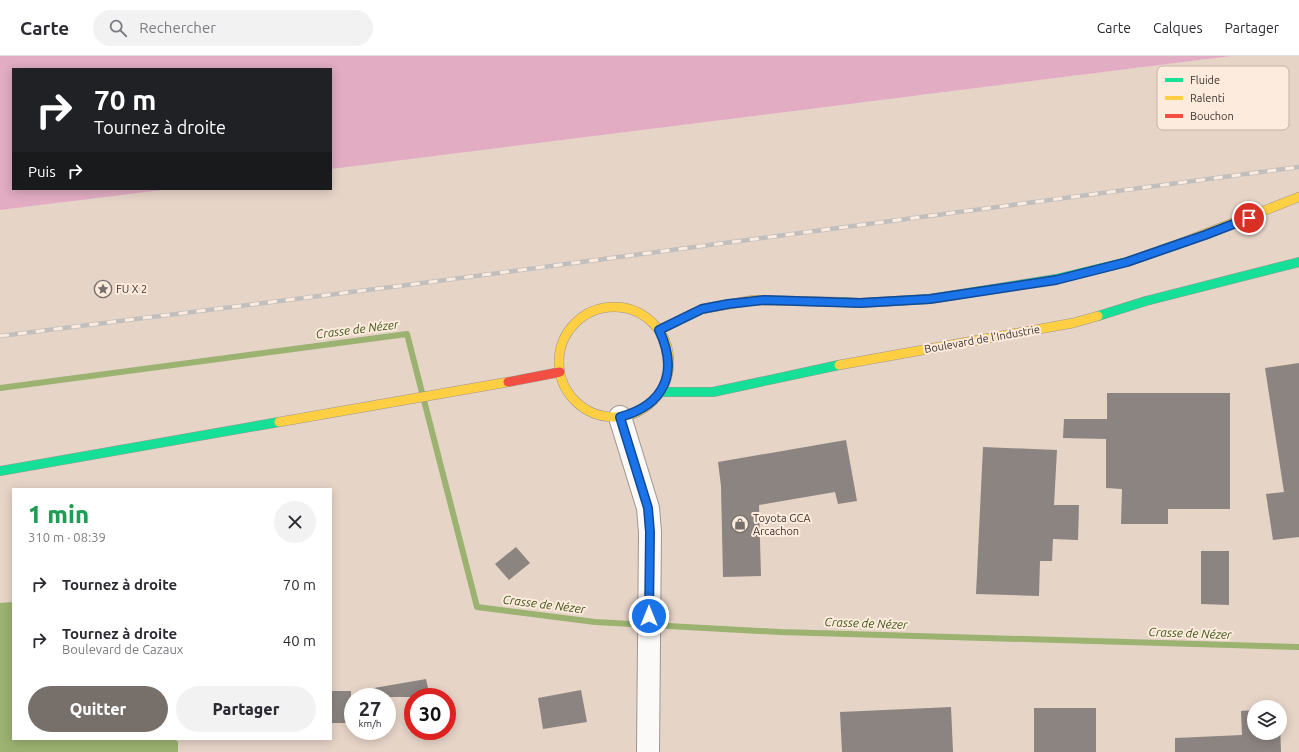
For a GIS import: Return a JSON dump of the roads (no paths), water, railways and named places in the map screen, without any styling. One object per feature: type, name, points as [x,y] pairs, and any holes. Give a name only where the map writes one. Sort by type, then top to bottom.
[{"type":"main road","points":[[659,330],[702,309],[747,301],[764,300],[860,303],[930,299],[1056,280],[1127,262],[1213,232],[1299,197]]},
{"type":"main road","name":"Boulevard de l'Industrie","points":[[660,392],[714,392],[815,369],[1073,323],[1146,301],[1299,262]]},
{"type":"main road","points":[[611,307],[629,309],[646,317],[659,330],[666,345],[669,361],[667,378],[660,392],[649,404],[635,413],[620,417],[598,414],[588,410],[575,401],[565,387],[560,372],[560,353],[566,336],[577,321],[593,311],[611,307]]},
{"type":"main road","points":[[0,470],[560,372]]},
{"type":"street","points":[[620,417],[648,508],[650,532],[648,752]]},
{"type":"waterway","name":"Crasse de Nézer","points":[[0,388],[407,334],[477,607],[595,622],[780,632],[1299,647]]},
{"type":"railway","points":[[0,336],[415,284],[1299,167]]},
{"type":"place","name":"FU X 2","points":[[103,289]]},
{"type":"place","name":"Toyota GCA Arcachon","points":[[740,524]]}]
